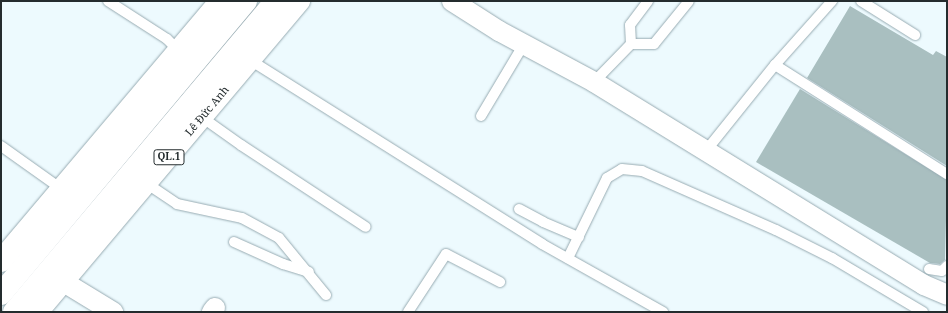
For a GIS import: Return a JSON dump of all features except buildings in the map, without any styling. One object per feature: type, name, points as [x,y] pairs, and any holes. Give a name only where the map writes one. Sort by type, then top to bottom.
[{"type":"highway","points":[[1,261],[60,188],[221,1]]},
{"type":"highway","points":[[1,294],[246,1]]},
{"type":"highway","name":"Lê Đức Anh","points":[[37,312],[55,276],[276,1]]},
{"type":"highway","name":"Lê Đức Anh","points":[[14,312],[55,276],[146,183],[203,118],[299,1]]},
{"type":"street","points":[[452,1],[524,44],[594,82],[705,152],[924,285],[947,295]]},
{"type":"street","points":[[55,276],[113,312]]},
{"type":"lane","points":[[108,1],[167,39],[179,51]]},
{"type":"lane","points":[[631,44],[630,25],[648,1]]},
{"type":"lane","points":[[594,82],[631,44],[654,44],[689,1]]},
{"type":"lane","points":[[705,152],[775,64],[832,1]]},
{"type":"lane","points":[[861,1],[915,35]]},
{"type":"lane","points":[[481,116],[524,44]]},
{"type":"lane","points":[[250,60],[542,244],[664,312]]},
{"type":"lane","points":[[775,64],[947,174]]},
{"type":"lane","points":[[203,118],[241,145],[366,227]]},
{"type":"lane","points":[[1,146],[60,188]]},
{"type":"lane","points":[[568,258],[607,178],[622,169],[642,171],[776,230],[832,258],[923,312]]},
{"type":"lane","points":[[146,183],[177,204],[242,218],[279,238],[309,272],[326,295]]},
{"type":"lane","points":[[519,208],[543,222],[579,237]]},
{"type":"lane","points":[[234,242],[283,264],[309,272]]},
{"type":"lane","points":[[408,312],[446,254],[500,282]]},
{"type":"lane","points":[[929,269],[942,271],[947,266]]}]
